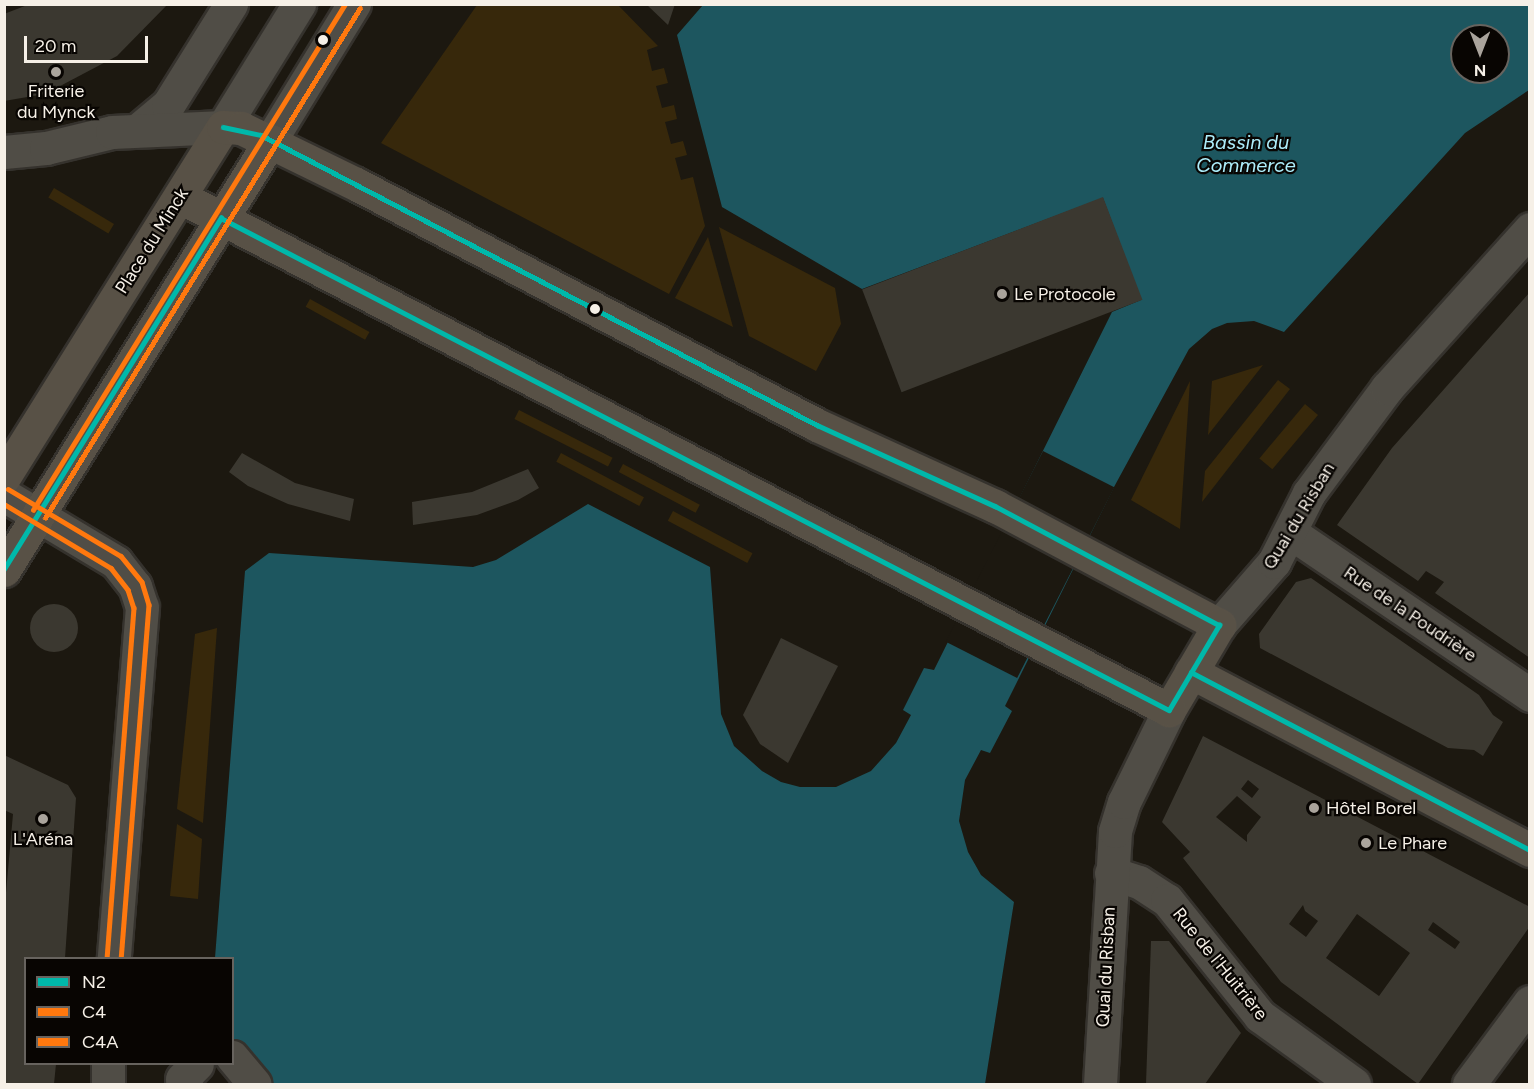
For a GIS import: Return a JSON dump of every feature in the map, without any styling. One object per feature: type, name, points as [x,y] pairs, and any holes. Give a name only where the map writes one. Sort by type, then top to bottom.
[{"type":"main road","points":[[223,127],[252,131],[817,425],[995,506],[1219,625]]},
{"type":"main road","name":"Place du Minck","points":[[4,477],[223,127]]},
{"type":"main road","points":[[4,570],[270,141]]},
{"type":"main road","points":[[180,197],[1169,710]]},
{"type":"main road","name":"Quai du Risban","points":[[1169,710],[1219,625]]},
{"type":"main road","points":[[1191,672],[1530,850]]},
{"type":"street","points":[[138,130],[168,105],[231,4]]},
{"type":"street","name":"Place du Minck","points":[[223,127],[299,4]]},
{"type":"street","points":[[270,141],[354,4]]},
{"type":"street","points":[[4,152],[138,130],[223,127]]},
{"type":"street","name":"Quai du Risban","points":[[1219,625],[1274,562],[1291,533],[1309,493],[1382,396],[1530,229]]},
{"type":"street","points":[[4,495],[116,562],[135,586],[142,607],[114,957]]},
{"type":"street","name":"Rue de la Poudrière","points":[[1291,533],[1530,695]]},
{"type":"street","name":"Quai du Risban","points":[[1100,1084],[1111,873],[1119,816],[1169,710]]},
{"type":"street","name":"Rue de l'Huitrière","points":[[1111,873],[1139,882],[1167,900],[1260,1016],[1354,1084]]},
{"type":"street","points":[[1469,1084],[1530,1002]]},
{"type":"street","points":[[234,1059],[255,1084]]},
{"type":"street","points":[[108,1065],[108,1084]]},
{"type":"street","points":[[186,1084],[182,1079],[195,1065]]},
{"type":"shaded area","points":[[477,5],[618,5],[658,46],[647,50],[652,71],[664,68],[668,83],[656,86],[662,108],[674,105],[677,119],[665,122],[671,144],[683,141],[687,155],[675,158],[681,180],[693,177],[705,226],[669,294],[381,143]]},
{"type":"shaded area","points":[[54,188],[114,224],[108,233],[48,197]]},
{"type":"shaded area","points":[[719,227],[835,288],[841,324],[816,371],[749,336]]},
{"type":"shaded area","points":[[708,237],[733,327],[675,298]]},
{"type":"shaded area","points":[[310,299],[369,332],[365,340],[306,307]]},
{"type":"shaded area","points":[[1263,365],[1208,435],[1212,381]]},
{"type":"shaded area","points":[[1278,380],[1290,389],[1202,502],[1205,471]]},
{"type":"shaded area","points":[[1190,381],[1180,529],[1131,500]]},
{"type":"shaded area","points":[[1305,404],[1318,415],[1272,469],[1259,458]]},
{"type":"shaded area","points":[[519,410],[613,458],[608,467],[514,419]]},
{"type":"shaded area","points":[[561,453],[644,497],[639,506],[556,462]]},
{"type":"shaded area","points":[[623,464],[700,505],[696,513],[619,472]]},
{"type":"shaded area","points":[[673,511],[752,553],[747,563],[668,521]]},
{"type":"shaded area","points":[[217,628],[203,823],[177,809],[195,634]]},
{"type":"shaded area","points":[[177,824],[202,839],[198,899],[170,896]]},
{"type":"water","name":"Bassin du Commerce","points":[[703,5],[1529,5],[1529,90],[1465,133],[1284,332],[1254,321],[1227,323],[1212,329],[1189,349],[1114,487],[1005,706],[1012,711],[990,753],[981,750],[965,780],[959,821],[968,852],[981,875],[1014,902],[985,1084],[255,1084],[234,1058],[234,957],[215,957],[245,571],[269,553],[473,567],[496,560],[588,504],[710,567],[721,714],[734,746],[762,771],[781,782],[800,787],[836,787],[871,771],[896,743],[911,715],[903,710],[924,668],[934,670],[1112,312],[1141,300],[1103,198],[862,289],[722,207],[677,35]]},
{"type":"pier","points":[[1043,451],[1114,487],[1017,678],[946,642]]},
{"type":"building","points":[[30,4],[168,4],[117,56],[45,94],[4,101],[4,14]]},
{"type":"building","points":[[646,4],[675,4],[668,25]]},
{"type":"building","name":"Le Protocole","points":[[1103,197],[1142,300],[902,392],[862,289]]},
{"type":"building","points":[[1530,292],[1530,658],[1435,593],[1444,582],[1426,571],[1418,581],[1337,525],[1392,448]]},
{"type":"building","points":[[242,453],[295,483],[354,499],[350,521],[288,504],[248,486],[229,472]]},
{"type":"building","points":[[528,469],[539,488],[518,500],[477,515],[413,525],[412,502],[472,492]]},
{"type":"building","points":[[1311,578],[1479,695],[1493,715],[1503,722],[1483,756],[1474,750],[1448,748],[1260,648],[1259,634],[1296,582]]},
{"type":"building","points":[[49,604],[59,604],[71,611],[78,623],[78,633],[71,645],[59,652],[49,652],[34,641],[30,633],[30,623],[41,608]]},
{"type":"building","points":[[781,638],[838,666],[788,763],[760,744],[743,715]]},
{"type":"building","points":[[1203,736],[1530,907],[1530,926],[1418,1084],[1281,982],[1183,858],[1190,852],[1162,822]],"holes":[[[1248,780],[1259,789],[1252,798],[1241,789]],[[1237,796],[1261,817],[1247,835],[1247,842],[1216,817]],[[1303,905],[1305,911],[1318,921],[1306,937],[1289,924]],[[1357,914],[1410,953],[1379,996],[1326,958]],[[1433,922],[1460,942],[1455,949],[1428,930]]]},
{"type":"building","points":[[4,755],[68,785],[76,798],[65,957],[24,957],[24,1065],[56,1065],[54,1084],[4,1084],[4,915],[13,814],[4,810]]},
{"type":"building","points":[[1151,941],[1169,941],[1241,1033],[1205,1084],[1146,1084]]},
{"type":"transit line","name":"C4A","points":[[33,510],[345,4]]},
{"type":"transit line","name":"C4","points":[[45,518],[360,8]]},
{"type":"transit line","name":"N2","points":[[223,127],[261,135],[817,425],[995,506],[1219,625]]},
{"type":"transit line","name":"N2","points":[[4,569],[221,218],[1169,710],[1219,625]]},
{"type":"transit line","name":"C4A","points":[[8,489],[121,556],[142,582],[149,605],[121,957]]},
{"type":"transit line","name":"C4","points":[[4,504],[111,568],[128,590],[134,608],[107,957]]},
{"type":"transit line","name":"N2","points":[[1191,672],[1530,850]]},
{"type":"place","name":"Friterie du Mynck","points":[[56,72]]},
{"type":"place","name":"Le Protocole","points":[[1002,294]]},
{"type":"place","name":"Hôtel Borel","points":[[1314,808]]},
{"type":"place","name":"L'Aréna","points":[[43,819]]},
{"type":"place","name":"Le Phare","points":[[1366,843]]}]
